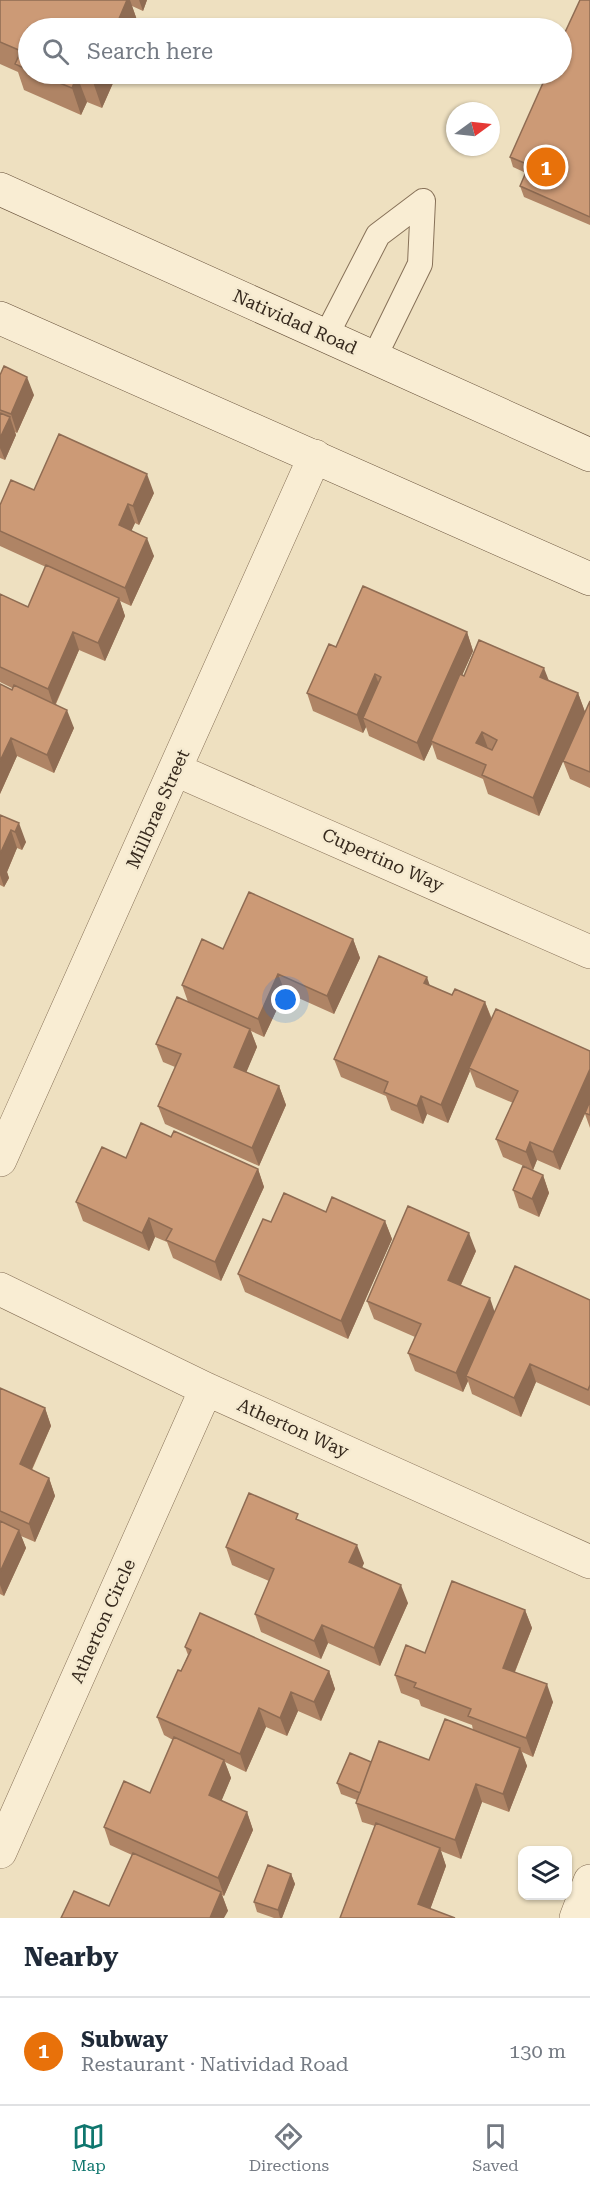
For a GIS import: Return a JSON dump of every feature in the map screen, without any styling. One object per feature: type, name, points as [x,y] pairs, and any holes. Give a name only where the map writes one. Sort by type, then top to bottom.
[{"type":"street","name":"Natividad Road","points":[[0,189],[590,455]]},
{"type":"street","points":[[0,318],[590,579]]},
{"type":"street","name":"Millbrae Street","points":[[0,1160],[315,456]]},
{"type":"street","name":"Cupertino Way","points":[[176,770],[590,952]]},
{"type":"street","name":"Atherton Way","points":[[0,1288],[206,1389],[590,1562]]},
{"type":"street","name":"Atherton Circle","points":[[0,1852],[206,1389]]},
{"type":"street","points":[[576,1918],[590,1881]]},
{"type":"lane","points":[[326,336],[378,235],[423,201],[420,264],[374,358]]},
{"type":"building","points":[[0,0],[127,0],[119,18],[18,18],[18,50],[0,42]]},
{"type":"building","points":[[580,0],[590,0],[590,217],[520,186],[529,165],[510,157],[543,84],[572,84],[572,18]]},
{"type":"building","points":[[62,84],[74,84],[72,88]]},
{"type":"building","points":[[4,366],[27,377],[11,414],[0,410],[0,375]]},
{"type":"building","points":[[0,413],[10,417],[0,438]]},
{"type":"building","points":[[59,434],[147,474],[133,506],[128,504],[119,525],[147,538],[125,588],[0,531],[0,505],[11,480],[34,490]]},
{"type":"building","points":[[46,565],[119,598],[98,643],[73,632],[48,689],[0,667],[0,594],[28,607]]},
{"type":"building","points":[[363,586],[467,632],[417,743],[363,718],[381,677],[375,674],[357,715],[307,693],[329,644],[336,647]]},
{"type":"building","points":[[479,640],[544,668],[540,677],[578,693],[533,798],[482,775],[486,765],[431,741],[460,674],[464,676]],"holes":[[[482,732],[497,740],[492,750],[476,743]]]},
{"type":"building","points":[[0,684],[12,690],[14,685],[67,710],[47,755],[11,738],[0,761]]},
{"type":"building","points":[[590,701],[590,772],[563,761]]},
{"type":"building","points":[[0,815],[19,823],[15,832],[11,830],[0,854]]},
{"type":"building","points":[[249,892],[353,939],[327,996],[278,974],[258,1019],[182,985],[202,939],[223,949]]},
{"type":"building","points":[[379,956],[427,977],[424,983],[452,995],[455,989],[485,1002],[441,1105],[421,1096],[417,1106],[384,1092],[388,1082],[334,1059]]},
{"type":"building","points":[[177,997],[250,1029],[234,1067],[279,1086],[252,1148],[158,1106],[181,1054],[156,1044]]},
{"type":"building","points":[[496,1009],[590,1051],[590,1069],[553,1152],[530,1142],[526,1152],[496,1139],[518,1091],[469,1068]]},
{"type":"building","points":[[590,1101],[590,1115],[585,1113]]},
{"type":"building","points":[[141,1123],[171,1137],[174,1131],[258,1169],[215,1262],[166,1240],[172,1229],[149,1218],[142,1233],[76,1202],[102,1147],[126,1158]]},
{"type":"building","points":[[523,1166],[543,1175],[532,1199],[513,1190]]},
{"type":"building","points":[[284,1193],[326,1212],[332,1197],[385,1221],[341,1321],[238,1274],[263,1219],[271,1222]]},
{"type":"building","points":[[408,1206],[469,1233],[448,1280],[490,1298],[456,1373],[408,1353],[421,1324],[367,1301]]},
{"type":"building","points":[[515,1266],[590,1300],[590,1385],[588,1390],[530,1364],[514,1398],[466,1376]]},
{"type":"building","points":[[0,1388],[45,1408],[20,1464],[49,1478],[29,1524],[0,1511]]},
{"type":"building","points":[[249,1493],[298,1514],[296,1519],[357,1545],[349,1562],[401,1585],[374,1648],[322,1625],[314,1641],[255,1614],[274,1569],[226,1547]]},
{"type":"building","points":[[0,1521],[19,1530],[0,1572]]},
{"type":"building","points":[[452,1581],[525,1610],[503,1668],[547,1684],[526,1738],[468,1716],[471,1709],[414,1687],[416,1683],[395,1675],[406,1645],[425,1653]]},
{"type":"building","points":[[200,1613],[329,1671],[314,1702],[291,1692],[280,1718],[259,1708],[240,1754],[157,1717],[178,1670],[181,1671],[191,1650],[185,1647]]},
{"type":"building","points":[[445,1719],[520,1748],[503,1794],[476,1784],[455,1840],[356,1803],[379,1741],[429,1760]]},
{"type":"building","points":[[174,1737],[224,1760],[209,1795],[247,1812],[218,1878],[104,1827],[124,1781],[150,1793]]},
{"type":"building","points":[[350,1753],[371,1762],[360,1793],[337,1783]]},
{"type":"building","points":[[376,1823],[440,1848],[418,1904],[455,1918],[340,1918]]},
{"type":"building","points":[[133,1853],[221,1892],[210,1918],[61,1918],[74,1891],[109,1906]]},
{"type":"building","points":[[268,1865],[291,1874],[278,1910],[254,1902]]},
{"type":"place","name":"Subway","points":[[546,167]]}]
